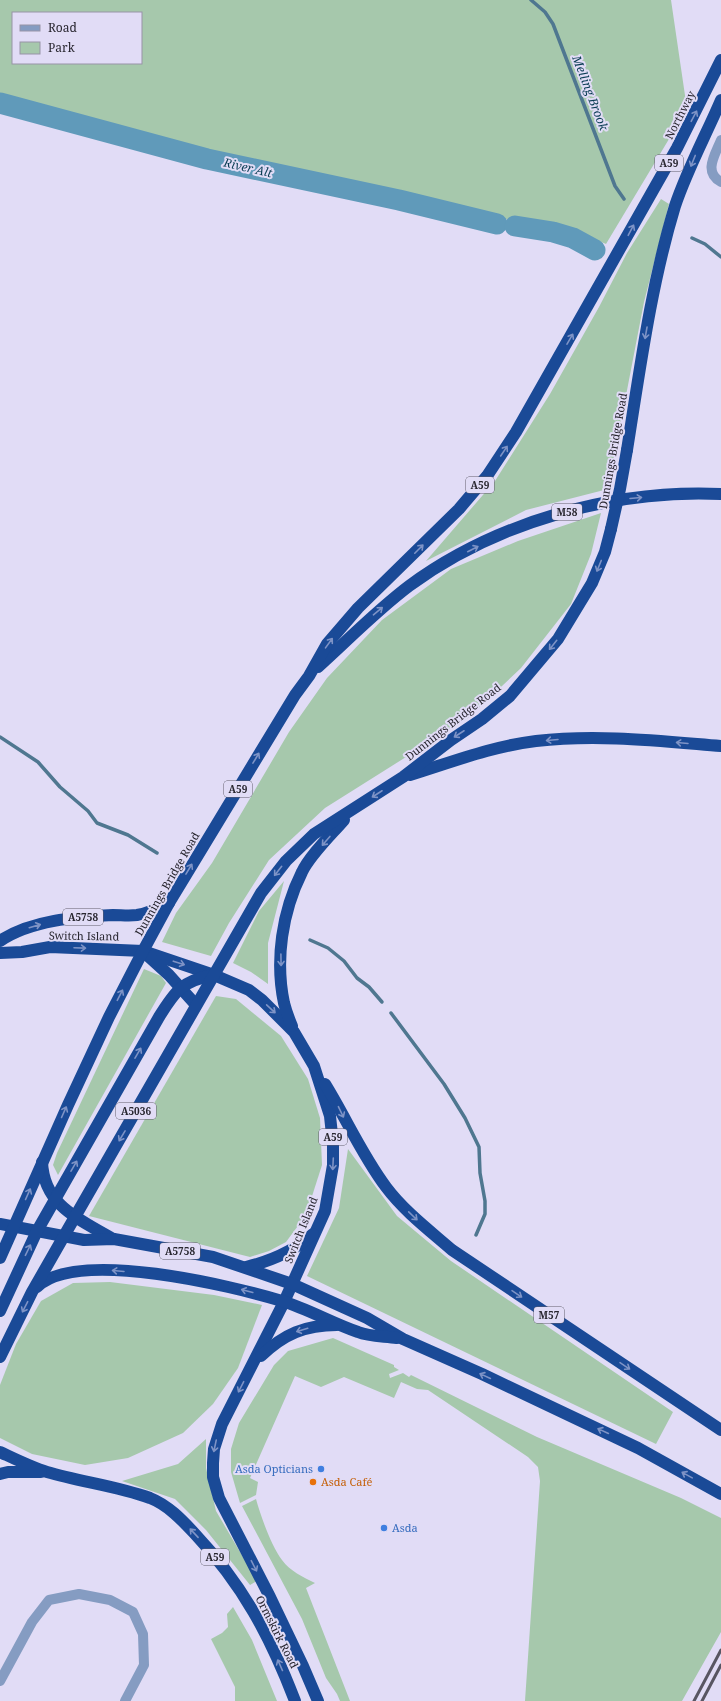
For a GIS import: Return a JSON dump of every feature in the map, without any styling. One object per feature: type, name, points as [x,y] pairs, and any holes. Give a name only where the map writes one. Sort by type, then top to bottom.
[{"type":"highway","name":"Northway","points":[[613,264],[677,148],[721,60]]},
{"type":"highway","name":"Dunnings Bridge Road","points":[[214,975],[261,893],[286,861],[314,834],[351,812],[403,777],[451,740],[482,719],[510,696],[558,639],[592,583],[605,552],[620,489],[653,295],[676,206],[697,151],[721,100]]},
{"type":"highway","name":"Dunnings Bridge Road","points":[[143,951],[169,903],[294,695],[309,676],[327,644],[358,608],[449,519],[487,476],[516,432],[613,264]]},
{"type":"highway","name":"M58","points":[[309,676],[363,624],[410,585],[450,560],[504,534],[568,511],[631,498],[692,494],[721,494]]},
{"type":"highway","points":[[403,777],[482,752],[536,741],[616,738],[721,746]]},
{"type":"highway","name":"A59","points":[[294,1032],[284,1004],[280,957],[282,935],[289,902],[302,871],[351,812]]},
{"type":"highway","name":"A5758","points":[[0,942],[12,933],[39,925],[91,916],[138,915],[169,903]]},
{"type":"highway","name":"Switch Island","points":[[0,953],[22,952],[50,947],[143,951],[214,975],[249,990],[262,1000],[294,1032],[314,1066],[330,1116],[333,1144],[333,1165],[325,1211],[284,1302],[229,1410]]},
{"type":"highway","points":[[0,1258],[42,1160],[109,1017],[143,951],[181,987],[196,1005]]},
{"type":"highway","points":[[0,1311],[37,1231],[173,995],[190,981],[214,975]]},
{"type":"highway","name":"A5036","points":[[0,1357],[32,1292],[214,975]]},
{"type":"highway","name":"M57","points":[[314,1066],[369,1162],[386,1188],[420,1222],[459,1254],[721,1430]]},
{"type":"highway","points":[[42,1160],[43,1175],[48,1189],[55,1200],[75,1217],[114,1239]]},
{"type":"highway","name":"A5758","points":[[0,1224],[84,1240],[114,1239],[213,1257],[244,1267]]},
{"type":"highway","points":[[244,1267],[265,1263],[286,1253],[302,1244],[316,1232]]},
{"type":"highway","points":[[244,1267],[292,1284],[367,1318],[403,1339],[638,1448],[721,1494]]},
{"type":"highway","points":[[32,1292],[44,1281],[67,1272],[108,1270],[174,1276],[228,1286],[284,1302],[359,1333],[403,1339]]},
{"type":"highway","points":[[254,1363],[269,1348],[285,1336],[303,1329],[340,1325]]},
{"type":"highway","name":"Ormskirk Road","points":[[229,1410],[214,1449],[213,1463],[216,1488],[303,1666],[318,1701]]},
{"type":"highway","name":"A59","points":[[0,1452],[47,1472]]},
{"type":"highway","points":[[0,1474],[8,1472],[47,1472]]},
{"type":"highway","name":"Ormskirk Road","points":[[47,1472],[75,1478],[151,1499],[166,1507],[181,1519],[210,1549],[252,1608],[272,1646],[295,1701]]},
{"type":"street","points":[[721,140],[712,160],[711,167],[712,174],[721,182]]},
{"type":"street","points":[[0,1681],[32,1622],[49,1600],[79,1594],[110,1600],[133,1612],[143,1634],[144,1665],[125,1701]]},
{"type":"green space","points":[[0,0],[671,0],[687,109],[606,244],[569,228],[484,216],[371,185],[213,153],[125,131],[0,96]]},
{"type":"green space","points":[[661,199],[669,204],[644,302],[608,489],[526,510],[426,561],[495,481],[550,394],[599,307],[627,253]]},
{"type":"green space","points":[[601,513],[591,554],[571,604],[521,668],[468,718],[325,808],[269,860],[229,923],[211,956],[162,942],[176,913],[212,863],[289,732],[327,678],[382,620],[451,569],[518,541]]},
{"type":"green space","points":[[284,881],[268,943],[268,984],[251,972],[233,963],[259,911]]},
{"type":"green space","points":[[144,969],[161,976],[166,983],[58,1175],[53,1165],[57,1153]]},
{"type":"green space","points":[[216,996],[236,999],[281,1036],[308,1079],[320,1118],[322,1165],[306,1215],[286,1242],[269,1251],[250,1257],[89,1216]]},
{"type":"green space","points":[[348,1149],[397,1216],[451,1261],[673,1412],[656,1444],[307,1276],[339,1208]]},
{"type":"green space","points":[[110,1282],[214,1295],[262,1305],[238,1368],[213,1404],[183,1433],[128,1458],[85,1465],[32,1454],[0,1438],[0,1385],[16,1344],[41,1301],[73,1283]]},
{"type":"green space","points":[[333,1338],[394,1365],[394,1367],[399,1370],[389,1374],[390,1378],[403,1373],[409,1377],[411,1375],[537,1437],[681,1498],[721,1518],[721,1632],[682,1701],[525,1701],[540,1481],[538,1467],[528,1457],[428,1390],[417,1389],[401,1382],[394,1398],[344,1377],[321,1387],[295,1376],[250,1478],[258,1482],[256,1495],[240,1503],[231,1472],[231,1449],[239,1423],[274,1365],[288,1351]]},
{"type":"green space","points":[[206,1439],[206,1468],[216,1511],[257,1581],[250,1585],[206,1530],[175,1499],[122,1481],[178,1464]]},
{"type":"green space","points":[[256,1499],[267,1531],[282,1560],[293,1571],[315,1583],[306,1588],[350,1701],[340,1701],[326,1678],[302,1619],[242,1506]]},
{"type":"green space","points":[[233,1607],[252,1640],[277,1701],[235,1701],[235,1687],[211,1639],[222,1633],[228,1627],[227,1614]]},
{"type":"waterway","name":"Melling Brook","points":[[531,0],[545,12],[553,24],[615,186],[624,199]]},
{"type":"waterway","name":"River Alt","points":[[0,103],[207,159],[399,200],[497,224]]},
{"type":"waterway","name":"River Alt","points":[[515,226],[553,232],[573,238],[595,250]]},
{"type":"waterway","name":"Melling Brook","points":[[692,238],[705,244],[721,257]]},
{"type":"waterway","points":[[0,737],[38,762],[60,787],[88,811],[97,823],[128,835],[157,853]]},
{"type":"waterway","points":[[310,940],[328,948],[344,961],[357,978],[369,987],[382,1002]]},
{"type":"waterway","points":[[391,1013],[444,1084],[465,1118],[479,1147],[480,1173],[485,1201],[485,1214],[476,1235]]},
{"type":"railway","points":[[694,1701],[721,1650]]},
{"type":"railway","points":[[702,1701],[721,1665]]},
{"type":"place","name":"Asda Opticians","points":[[321,1469]]},
{"type":"place","name":"Asda Café","points":[[313,1482]]},
{"type":"place","name":"Asda","points":[[384,1528]]}]
